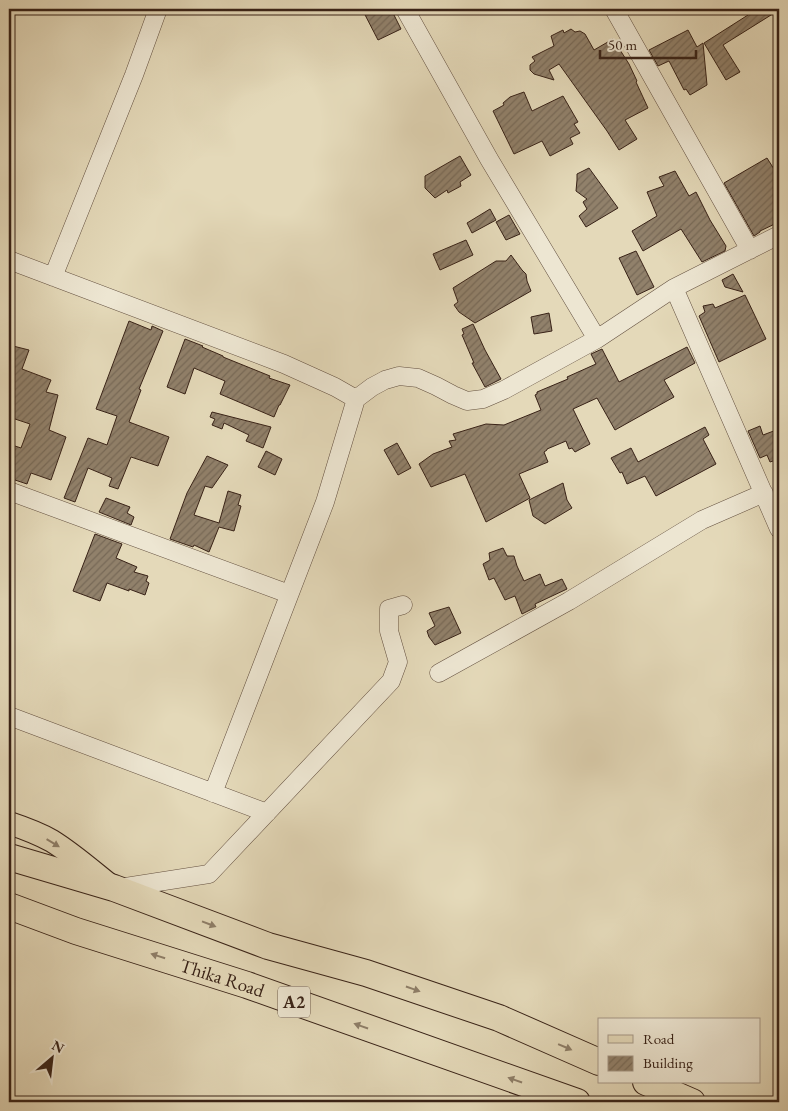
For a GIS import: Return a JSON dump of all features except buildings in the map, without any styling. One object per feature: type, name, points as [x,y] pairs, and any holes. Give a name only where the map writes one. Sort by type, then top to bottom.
[{"type":"highway","name":"A2","points":[[9,857],[114,888],[268,946],[366,973],[498,1018],[598,1062]]},
{"type":"highway","name":"Thika Road","points":[[9,906],[76,931],[247,985],[577,1102]]},
{"type":"highway","points":[[651,1084],[692,1102]]},
{"type":"main road","points":[[9,823],[26,828],[52,841],[114,888]]},
{"type":"street","points":[[53,277],[158,9]]},
{"type":"street","points":[[405,9],[489,159],[597,339]]},
{"type":"street","points":[[614,9],[750,250]]},
{"type":"street","points":[[213,793],[325,502],[356,399],[385,380],[399,376],[418,378],[467,401],[483,399],[504,390],[597,339],[674,288],[779,235]]},
{"type":"street","points":[[9,260],[284,364],[335,387],[356,399]]},
{"type":"street","points":[[674,288],[779,529]]},
{"type":"street","points":[[9,490],[290,594]]},
{"type":"street","points":[[439,673],[569,601],[702,520],[764,493]]},
{"type":"street","points":[[114,888],[210,874],[391,681],[398,662],[389,631],[389,609],[402,605]]},
{"type":"street","points":[[9,716],[267,813]]}]
